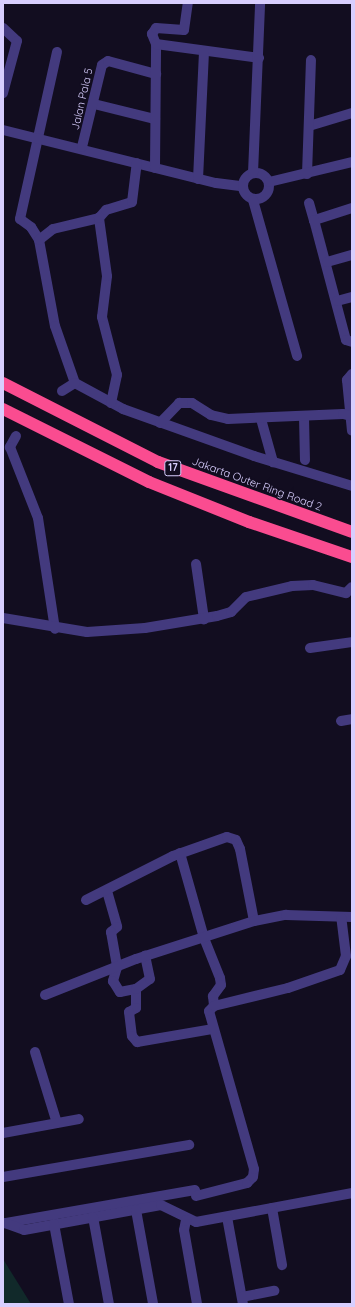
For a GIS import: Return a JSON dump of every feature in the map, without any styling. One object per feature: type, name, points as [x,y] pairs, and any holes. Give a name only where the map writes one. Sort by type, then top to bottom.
[{"type":"highway","name":"Jakarta Outer Ring Road 2","points":[[3,383],[158,462],[352,532]]},
{"type":"highway","name":"17","points":[[3,409],[149,482],[249,522],[352,557]]},
{"type":"street","points":[[154,168],[156,44],[152,34],[156,28],[184,30],[188,3]]},
{"type":"street","points":[[253,173],[259,58],[260,3]]},
{"type":"street","points":[[3,28],[17,41],[5,80],[3,93]]},
{"type":"street","points":[[156,44],[259,58]]},
{"type":"street","points":[[198,179],[204,51]]},
{"type":"street","points":[[57,52],[20,220],[31,227],[38,240],[55,326],[75,384],[111,403],[160,422],[273,462],[352,486]]},
{"type":"street","points":[[307,174],[311,60]]},
{"type":"street","name":"Jalan Pala 5","points":[[82,147],[105,62],[156,74]]},
{"type":"street","points":[[94,104],[155,119]]},
{"type":"street","points":[[308,126],[352,114]]},
{"type":"street","points":[[3,130],[82,147],[137,164],[198,179],[242,186]]},
{"type":"street","points":[[269,182],[352,162]]},
{"type":"street","points":[[38,240],[53,229],[100,218],[106,210],[132,202],[137,164]]},
{"type":"street","points":[[253,200],[266,195],[269,182],[263,174],[253,173],[245,177],[242,186],[245,195],[253,200],[297,356]]},
{"type":"street","points":[[309,203],[327,262],[346,340],[352,342]]},
{"type":"street","points":[[314,220],[352,208]]},
{"type":"street","points":[[100,218],[107,276],[102,317],[117,375],[111,403]]},
{"type":"street","points":[[327,262],[352,255]]},
{"type":"street","points":[[337,301],[352,297]]},
{"type":"street","points":[[352,374],[347,380],[352,431]]},
{"type":"street","points":[[62,391],[75,384]]},
{"type":"street","points":[[160,422],[179,404],[192,403],[211,415],[228,419],[350,415]]},
{"type":"street","points":[[304,417],[305,460]]},
{"type":"street","points":[[261,419],[273,462]]},
{"type":"street","points":[[16,436],[10,447],[38,518],[55,629]]},
{"type":"street","points":[[196,564],[204,619]]},
{"type":"street","points":[[3,618],[55,629],[86,632],[204,619],[230,612],[246,597],[292,586],[314,585],[350,591]]},
{"type":"street","points":[[310,648],[352,642]]},
{"type":"street","points":[[341,721],[352,719]]},
{"type":"street","points":[[86,900],[107,892],[180,853],[228,837],[236,840],[254,921]]},
{"type":"street","points":[[4,1222],[196,1193],[247,1183],[253,1177],[254,1169],[209,1015],[214,1006],[213,996],[221,985],[220,978],[204,938],[180,853]]},
{"type":"street","points":[[107,892],[117,927],[111,932],[111,941],[117,967],[113,973],[116,991],[136,989],[150,979],[145,956]]},
{"type":"street","points":[[46,995],[145,956],[254,921],[286,915],[341,918],[352,917]]},
{"type":"street","points":[[214,1006],[288,988],[340,970],[346,956],[341,918]]},
{"type":"street","points":[[136,989],[138,1002],[129,1012],[128,1023],[137,1042],[212,1029]]},
{"type":"street","points":[[35,1052],[57,1123]]},
{"type":"street","points":[[3,1133],[79,1119]]},
{"type":"street","points":[[3,1177],[189,1145]]},
{"type":"street","points":[[4,1222],[24,1230],[161,1205],[186,1220],[196,1222],[352,1193]]},
{"type":"street","points":[[272,1208],[282,1265]]},
{"type":"street","points":[[136,1210],[153,1304]]},
{"type":"street","points":[[93,1217],[109,1304]]},
{"type":"street","points":[[227,1217],[243,1301],[274,1291]]},
{"type":"street","points":[[186,1220],[184,1230],[197,1304]]},
{"type":"street","points":[[54,1224],[69,1304]]},
{"type":"green space","points":[[3,1259],[31,1304],[3,1304]]}]
